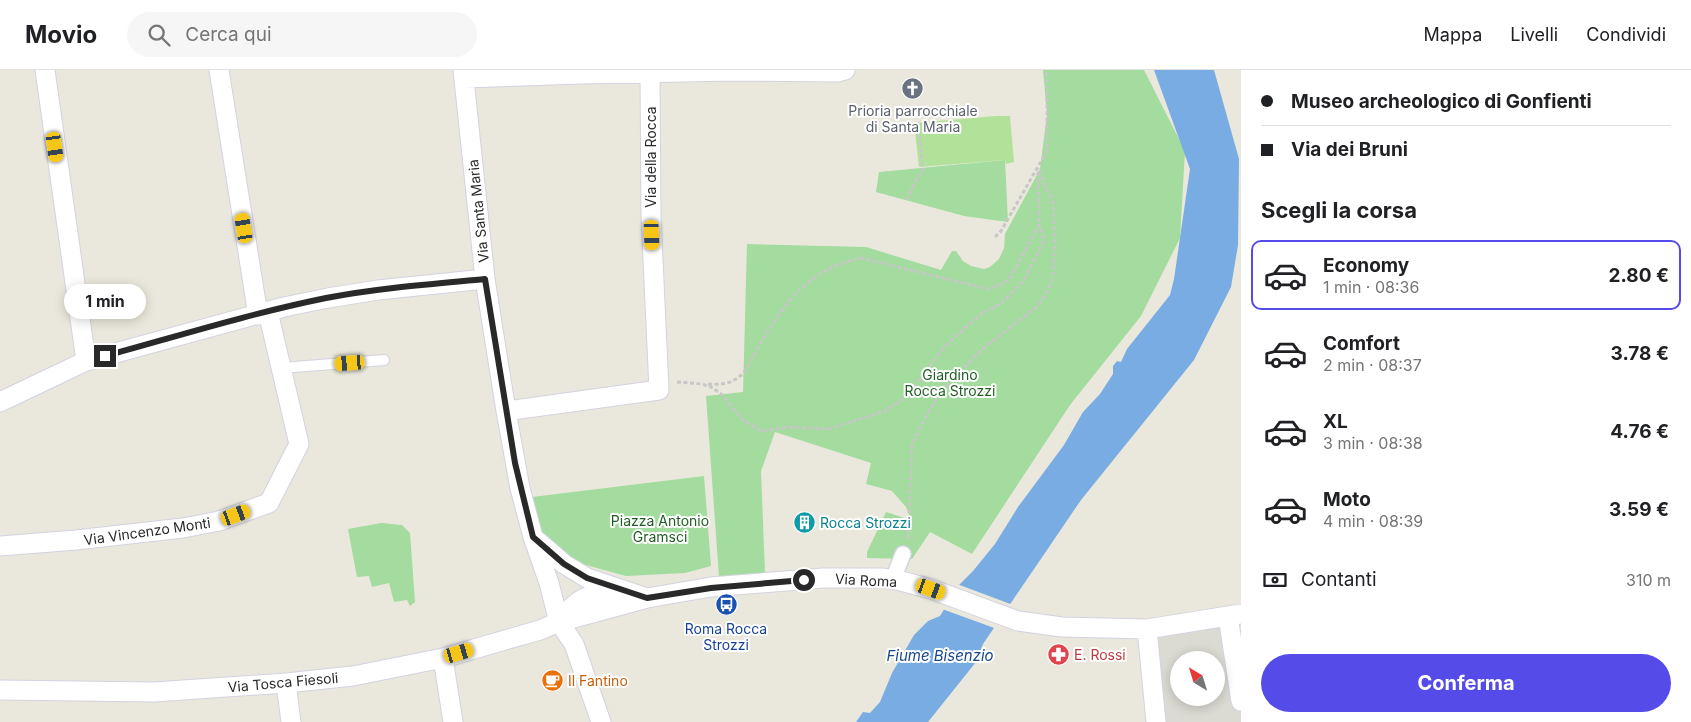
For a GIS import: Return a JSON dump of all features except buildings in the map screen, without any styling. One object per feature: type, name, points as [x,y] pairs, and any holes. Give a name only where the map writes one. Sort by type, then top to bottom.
[{"type":"street","points":[[45,70],[86,361]]},
{"type":"street","name":"Via Vincenzo Monti","points":[[0,546],[183,528],[220,521],[269,503],[299,444],[281,368],[263,313],[219,70]]},
{"type":"street","points":[[464,74],[734,71],[837,72],[846,70]]},
{"type":"street","name":"Via della Rocca","points":[[650,73],[651,216],[659,386]]},
{"type":"street","name":"Via Santa Maria","points":[[464,74],[485,279],[506,411]]},
{"type":"street","points":[[0,402],[86,361],[263,313],[328,298],[378,290],[485,279]]},
{"type":"street","points":[[601,722],[574,644],[560,622],[533,537],[520,488],[506,411],[659,386]]},
{"type":"street","points":[[533,537],[564,564],[587,578],[647,598]]},
{"type":"street","points":[[893,579],[903,554]]},
{"type":"street","name":"Via Roma","points":[[647,598],[711,588],[824,578],[882,578],[931,589],[1018,621],[1062,627],[1147,630],[1234,615]]},
{"type":"street","points":[[560,622],[576,602],[591,594],[615,594],[647,598]]},
{"type":"street","points":[[1234,615],[1241,701]]},
{"type":"street","name":"Via Tosca Fiesoli","points":[[0,690],[154,692],[286,683],[353,676],[443,658],[540,630],[560,622]]},
{"type":"street","points":[[1147,630],[1156,722]]},
{"type":"street","points":[[443,658],[453,722]]},
{"type":"street","points":[[286,683],[291,722]]},
{"type":"lane","points":[[281,368],[384,360]]},
{"type":"path","points":[[995,237],[1001,231],[1047,151],[1047,70]]},
{"type":"path","points":[[907,200],[915,182],[923,171],[918,122]]},
{"type":"path","points":[[702,384],[711,387],[720,394],[743,420],[762,431],[789,427],[829,429],[885,411],[902,400],[942,350],[956,336],[983,313],[1003,301],[1024,280],[1044,240],[1039,225],[1038,168]]},
{"type":"path","points":[[903,554],[908,539],[912,445],[930,409],[952,379],[985,347],[1038,306],[1048,291],[1053,275],[1055,238],[1053,202],[1038,168]]},
{"type":"path","points":[[659,386],[721,385],[734,381],[742,375],[792,296],[816,275],[841,262],[861,258],[988,289],[1001,286],[1011,277],[1039,225]]},
{"type":"green space","name":"Giardino Rocca Strozzi","points":[[1043,70],[1144,70],[1185,151],[1180,238],[1141,316],[1070,405],[972,554],[930,532],[912,559],[867,558],[867,552],[886,512],[911,520],[906,507],[892,491],[866,484],[871,463],[775,432],[761,471],[765,573],[719,577],[706,396],[743,392],[747,244],[866,247],[941,270],[952,251],[956,251],[963,261],[971,266],[984,269],[990,267],[999,259],[1004,248],[1005,234],[1040,169],[1047,115]]},
{"type":"green space","points":[[1010,116],[1014,162],[1006,164],[1005,160],[919,167],[914,123]]},
{"type":"green space","points":[[1005,160],[1008,222],[964,216],[876,192],[879,172]]},
{"type":"green space","name":"Piazza Antonio Gramsci","points":[[704,476],[711,566],[685,573],[626,576],[571,561],[541,536],[532,497]]},
{"type":"green space","points":[[381,523],[402,525],[410,533],[415,602],[410,606],[407,600],[394,602],[389,583],[372,587],[369,576],[357,577],[348,529]]},
{"type":"shaded area","points":[[1237,615],[1241,643],[1241,722],[1151,722],[1147,629]]},
{"type":"water","name":"Fiume Bisenzio","points":[[1154,70],[1214,70],[1239,159],[1238,245],[1231,287],[1194,360],[1081,500],[983,644],[976,662],[928,722],[856,722],[863,712],[870,713],[880,702],[892,673],[914,635],[928,621],[940,616],[959,585],[995,544],[1018,507],[1064,445],[1083,412],[1100,394],[1113,374],[1113,366],[1117,361],[1121,362],[1127,349],[1170,295],[1190,169]]},
{"type":"pier","points":[[957,584],[1013,605],[997,629],[942,609]]},
{"type":"place","name":"Prioria parrocchiale di Santa Maria","points":[[913,88]]},
{"type":"place","name":"Rocca Strozzi","points":[[804,522]]},
{"type":"place","name":"Roma Rocca Strozzi","points":[[726,605]]},
{"type":"place","name":"E. Rossi","points":[[1058,654]]},
{"type":"place","name":"Il Fantino","points":[[552,680]]},
{"type":"route","points":[[105,356],[284,307],[328,298],[378,290],[485,279],[515,463],[533,537],[572,570],[587,578],[647,598],[711,588],[804,580]]}]
